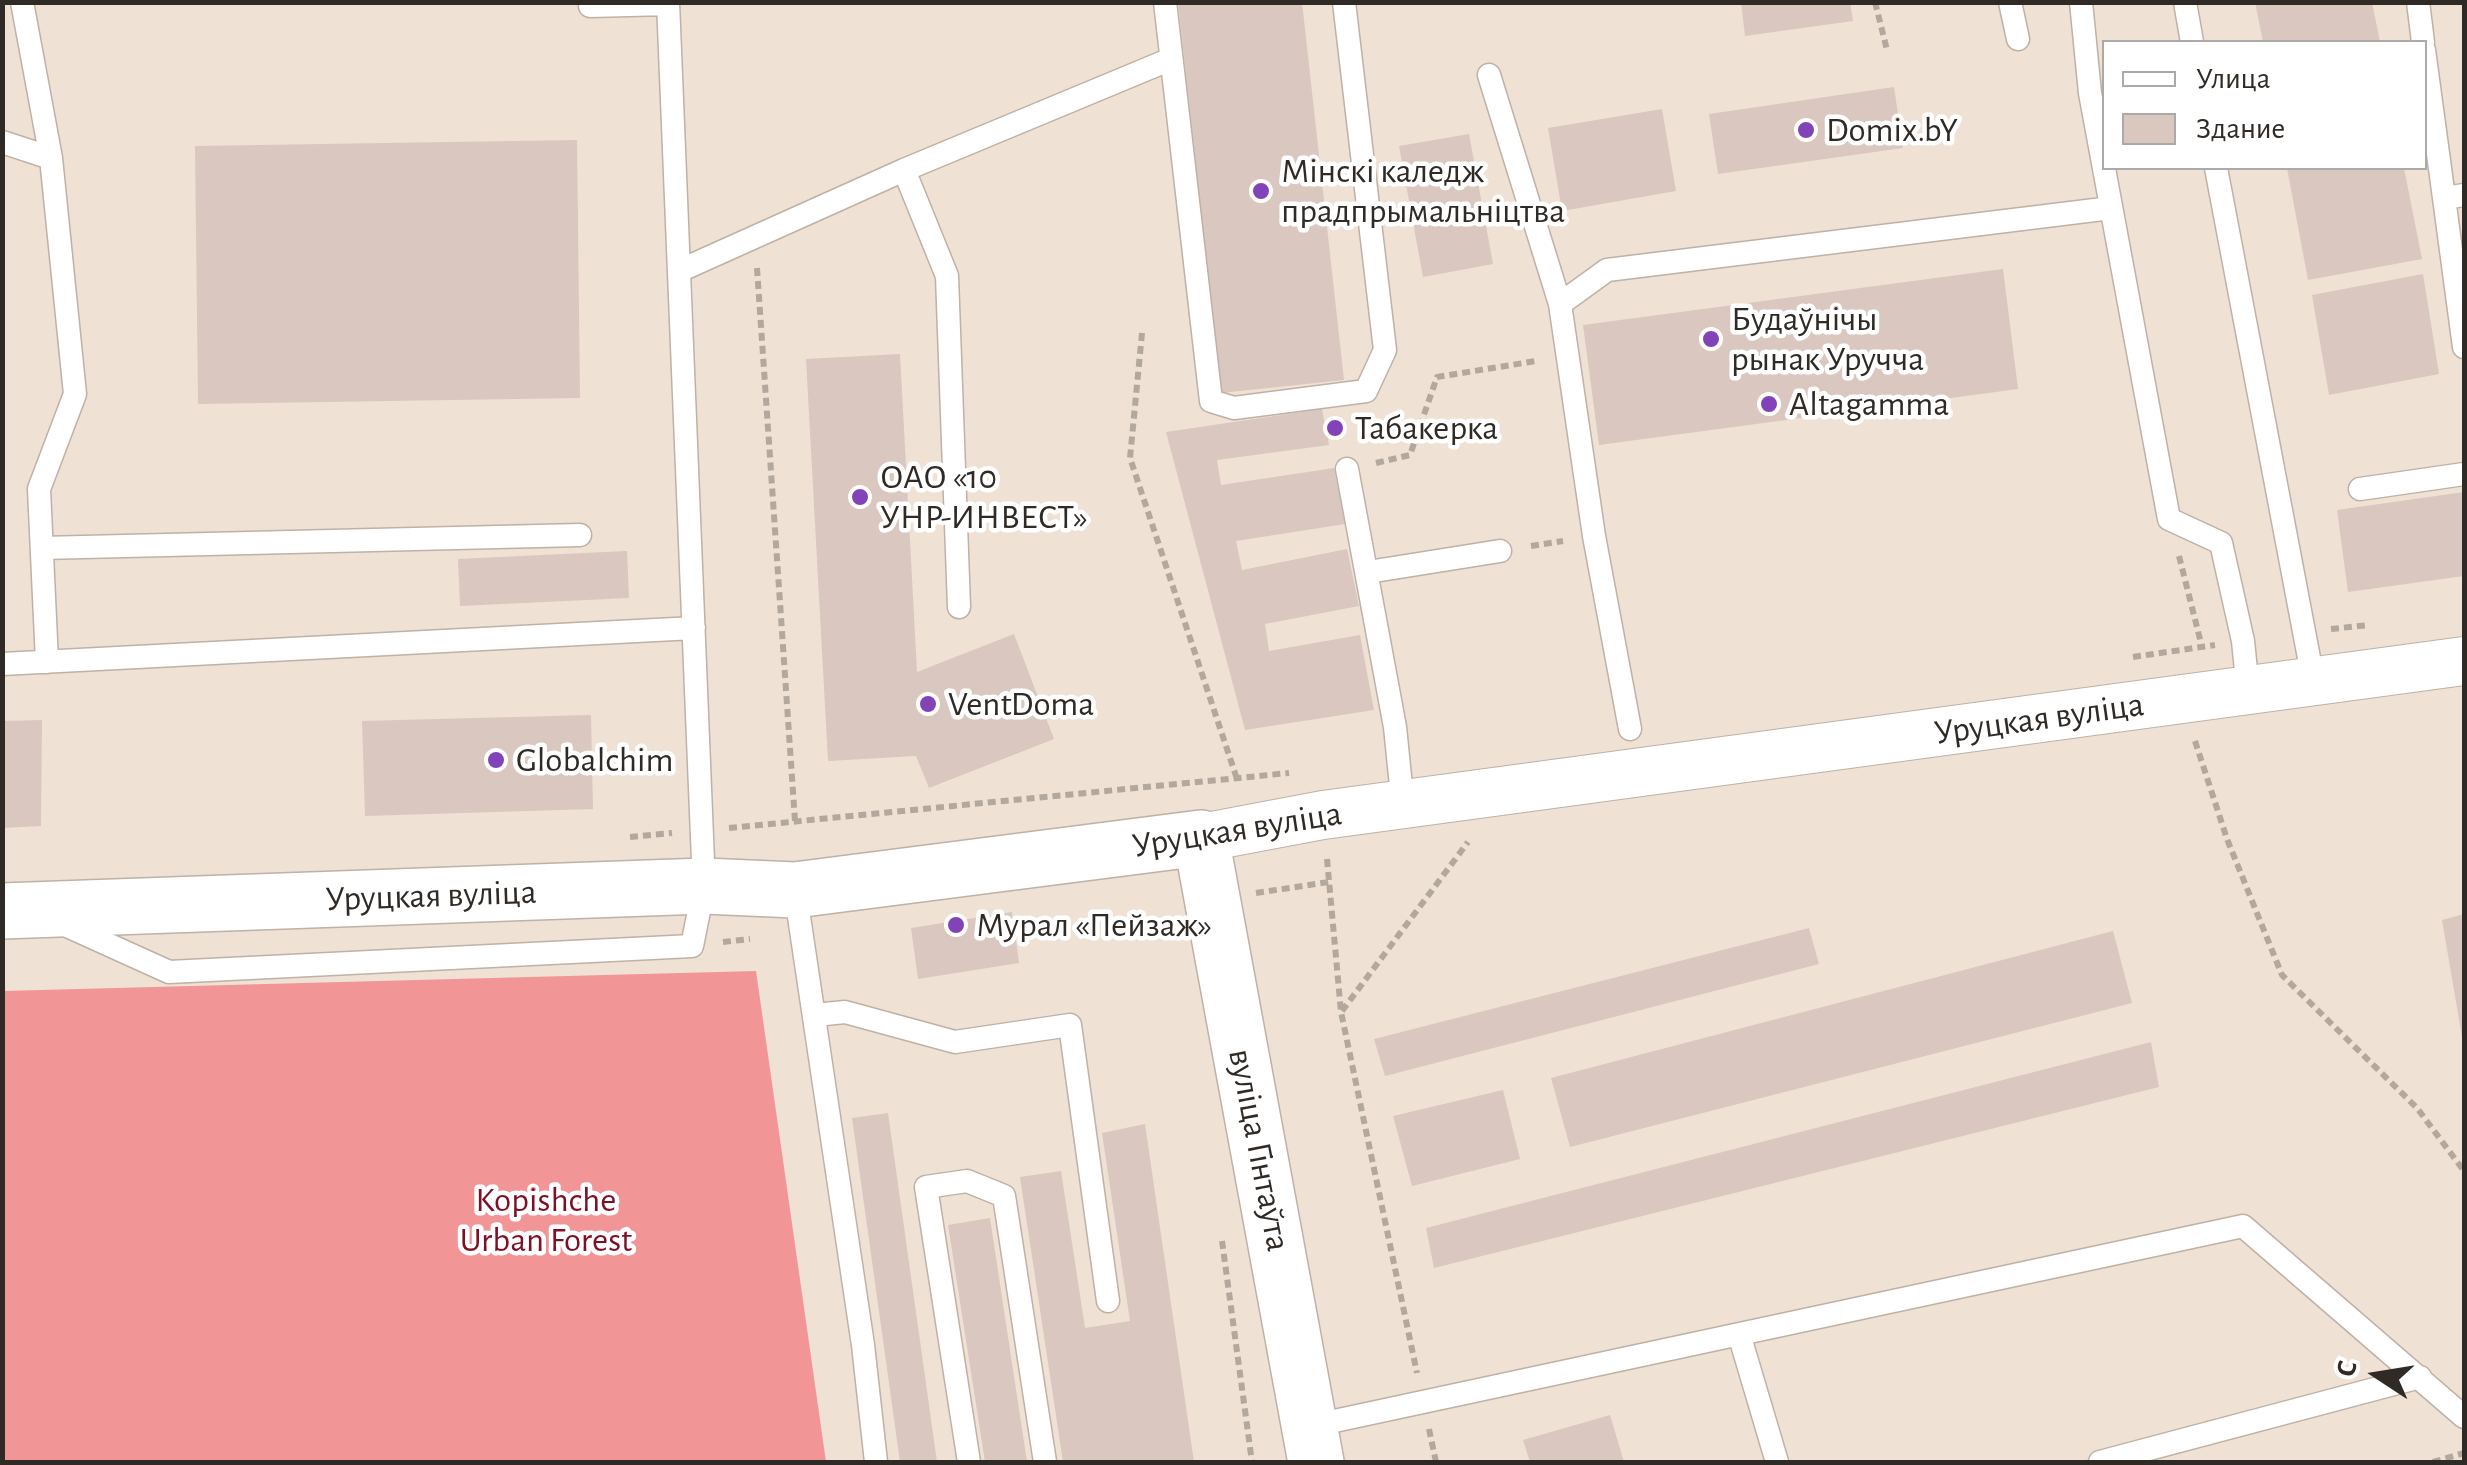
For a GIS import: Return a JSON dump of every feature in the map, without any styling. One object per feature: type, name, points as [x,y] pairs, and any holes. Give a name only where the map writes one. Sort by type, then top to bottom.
[{"type":"street","name":"Уруцкая вуліца","points":[[18,911],[704,886],[795,890],[1201,838],[1322,815],[2464,661]]},
{"type":"street","name":"вуліца Гінтаўта","points":[[1201,838],[1314,1444]]},
{"type":"lane","points":[[22,2],[51,158],[75,394],[40,489],[47,662]]},
{"type":"lane","points":[[1165,2],[1211,401],[1234,408],[1366,392],[1385,350],[1344,2]]},
{"type":"lane","points":[[2010,2],[2018,39]]},
{"type":"lane","points":[[2080,2],[2102,159]]},
{"type":"lane","points":[[2184,2],[2192,40]]},
{"type":"lane","points":[[2418,2],[2424,40]]},
{"type":"lane","points":[[590,6],[668,3],[704,886]]},
{"type":"lane","points":[[679,271],[904,170],[1171,59]]},
{"type":"lane","points":[[2427,65],[2454,196],[2464,347]]},
{"type":"lane","points":[[1489,75],[1560,304],[1594,536],[1630,728]]},
{"type":"lane","points":[[2,142],[51,158]]},
{"type":"lane","points":[[904,170],[948,276],[959,608]]},
{"type":"lane","points":[[2104,170],[2168,519],[2221,543],[2243,641],[2248,690]]},
{"type":"lane","points":[[2216,170],[2312,679]]},
{"type":"lane","points":[[1560,304],[1607,270],[2111,208]]},
{"type":"lane","points":[[1347,470],[1368,572],[1403,806]]},
{"type":"lane","points":[[2360,488],[2464,474]]},
{"type":"lane","points":[[42,548],[580,535]]},
{"type":"lane","points":[[1368,572],[1500,551]]},
{"type":"lane","points":[[2,664],[694,628]]},
{"type":"lane","points":[[795,890],[876,1462]]},
{"type":"lane","points":[[815,1015],[845,1012],[955,1042],[1070,1025],[1108,1302]]},
{"type":"lane","points":[[969,1462],[926,1187],[967,1180],[1004,1196],[1045,1462]]},
{"type":"lane","points":[[1314,1444],[1423,1402],[2243,1226],[2464,1417]]},
{"type":"lane","points":[[1738,1334],[1777,1462]]},
{"type":"lane","points":[[2100,1462],[2420,1377]]},
{"type":"path","points":[[1875,2],[1887,50]]},
{"type":"path","points":[[754,236],[795,821]]},
{"type":"path","points":[[1142,333],[1130,458],[1238,779]]},
{"type":"path","points":[[1347,470],[1410,455],[1438,377],[1567,356]]},
{"type":"path","points":[[2168,519],[2202,647]]},
{"type":"path","points":[[1500,551],[1594,536]]},
{"type":"path","points":[[2174,651],[2182,698],[2226,839],[2282,975],[2417,1108],[2464,1171]]},
{"type":"path","points":[[624,837],[1318,769],[1341,1012],[1436,1462]]},
{"type":"path","points":[[1341,1012],[1464,843],[1482,840]]},
{"type":"path","points":[[2433,1462],[2464,1454]]},
{"type":"green space","name":"Kopishche Urban Forest","points":[[756,971],[826,1462],[3,1462],[3,991]]},
{"type":"building","name":"Мінскі каледж прадпрымальніцтва","points":[[1178,2],[1302,2],[1344,380],[1221,393]]},
{"type":"building","points":[[1741,2],[1850,2],[1853,21],[1745,36]]},
{"type":"building","points":[[2255,2],[2372,2],[2380,40],[2263,40]]},
{"type":"building","points":[[1894,87],[1903,148],[1718,174],[1709,114]]},
{"type":"building","points":[[1662,109],[1676,191],[1562,211],[1548,128]]},
{"type":"building","points":[[1469,134],[1493,264],[1423,277],[1399,146]]},
{"type":"building","points":[[577,140],[580,398],[198,404],[195,146]]},
{"type":"building","points":[[2287,170],[2404,170],[2422,259],[2308,280]]},
{"type":"building","points":[[2003,269],[2018,389],[1599,445],[1583,325]]},
{"type":"building","points":[[2423,274],[2439,374],[2329,395],[2312,295]]},
{"type":"building","name":"ОАО «10 УНР-ИНВЕСТ»","points":[[900,354],[917,672],[1014,634],[1054,739],[929,788],[916,756],[828,761],[806,359]]},
{"type":"building","points":[[1322,409],[1329,445],[1217,460],[1221,485],[1334,468],[1345,524],[1236,541],[1242,570],[1347,549],[1359,606],[1265,624],[1269,651],[1360,635],[1374,710],[1245,730],[1166,432]]},
{"type":"building","points":[[2464,492],[2464,576],[2348,592],[2337,510]]},
{"type":"building","points":[[627,551],[629,598],[460,606],[458,559]]},
{"type":"building","points":[[591,715],[593,809],[365,816],[362,721]]},
{"type":"building","points":[[42,720],[41,826],[2,828],[2,721]]},
{"type":"building","points":[[1012,912],[1019,963],[918,979],[911,928]]},
{"type":"building","points":[[2464,914],[2464,1037],[2462,1037],[2442,920]]},
{"type":"building","points":[[1809,928],[1819,964],[1385,1076],[1374,1039]]},
{"type":"building","points":[[2113,931],[2132,1003],[1570,1147],[1551,1078]]},
{"type":"building","points":[[2151,1042],[2159,1087],[1434,1268],[1426,1228]]},
{"type":"building","points":[[1503,1090],[1520,1159],[1412,1186],[1393,1116]]},
{"type":"building","points":[[888,1113],[937,1462],[900,1462],[852,1118]]},
{"type":"building","points":[[1145,1124],[1194,1462],[1063,1462],[1020,1177],[1061,1171],[1085,1328],[1130,1321],[1102,1133]]},
{"type":"building","points":[[990,1218],[1027,1462],[985,1462],[948,1225]]},
{"type":"building","points":[[1610,1415],[1624,1462],[1530,1462],[1523,1440]]},
{"type":"place","name":"Domix.bY","points":[[1806,130]]},
{"type":"place","name":"Мінскі каледж прадпрымальніцтва","points":[[1261,191]]},
{"type":"place","name":"Будаўнічы рынак Уручча","points":[[1711,339]]},
{"type":"place","name":"Altagamma","points":[[1769,404]]},
{"type":"place","name":"Табакерка","points":[[1335,428]]},
{"type":"place","name":"ОАО «10 УНР-ИНВЕСТ»","points":[[860,497]]},
{"type":"place","name":"VentDoma","points":[[928,704]]},
{"type":"place","name":"Globalchim","points":[[496,760]]},
{"type":"place","name":"Мурал «Пейзаж»","points":[[956,925]]}]
